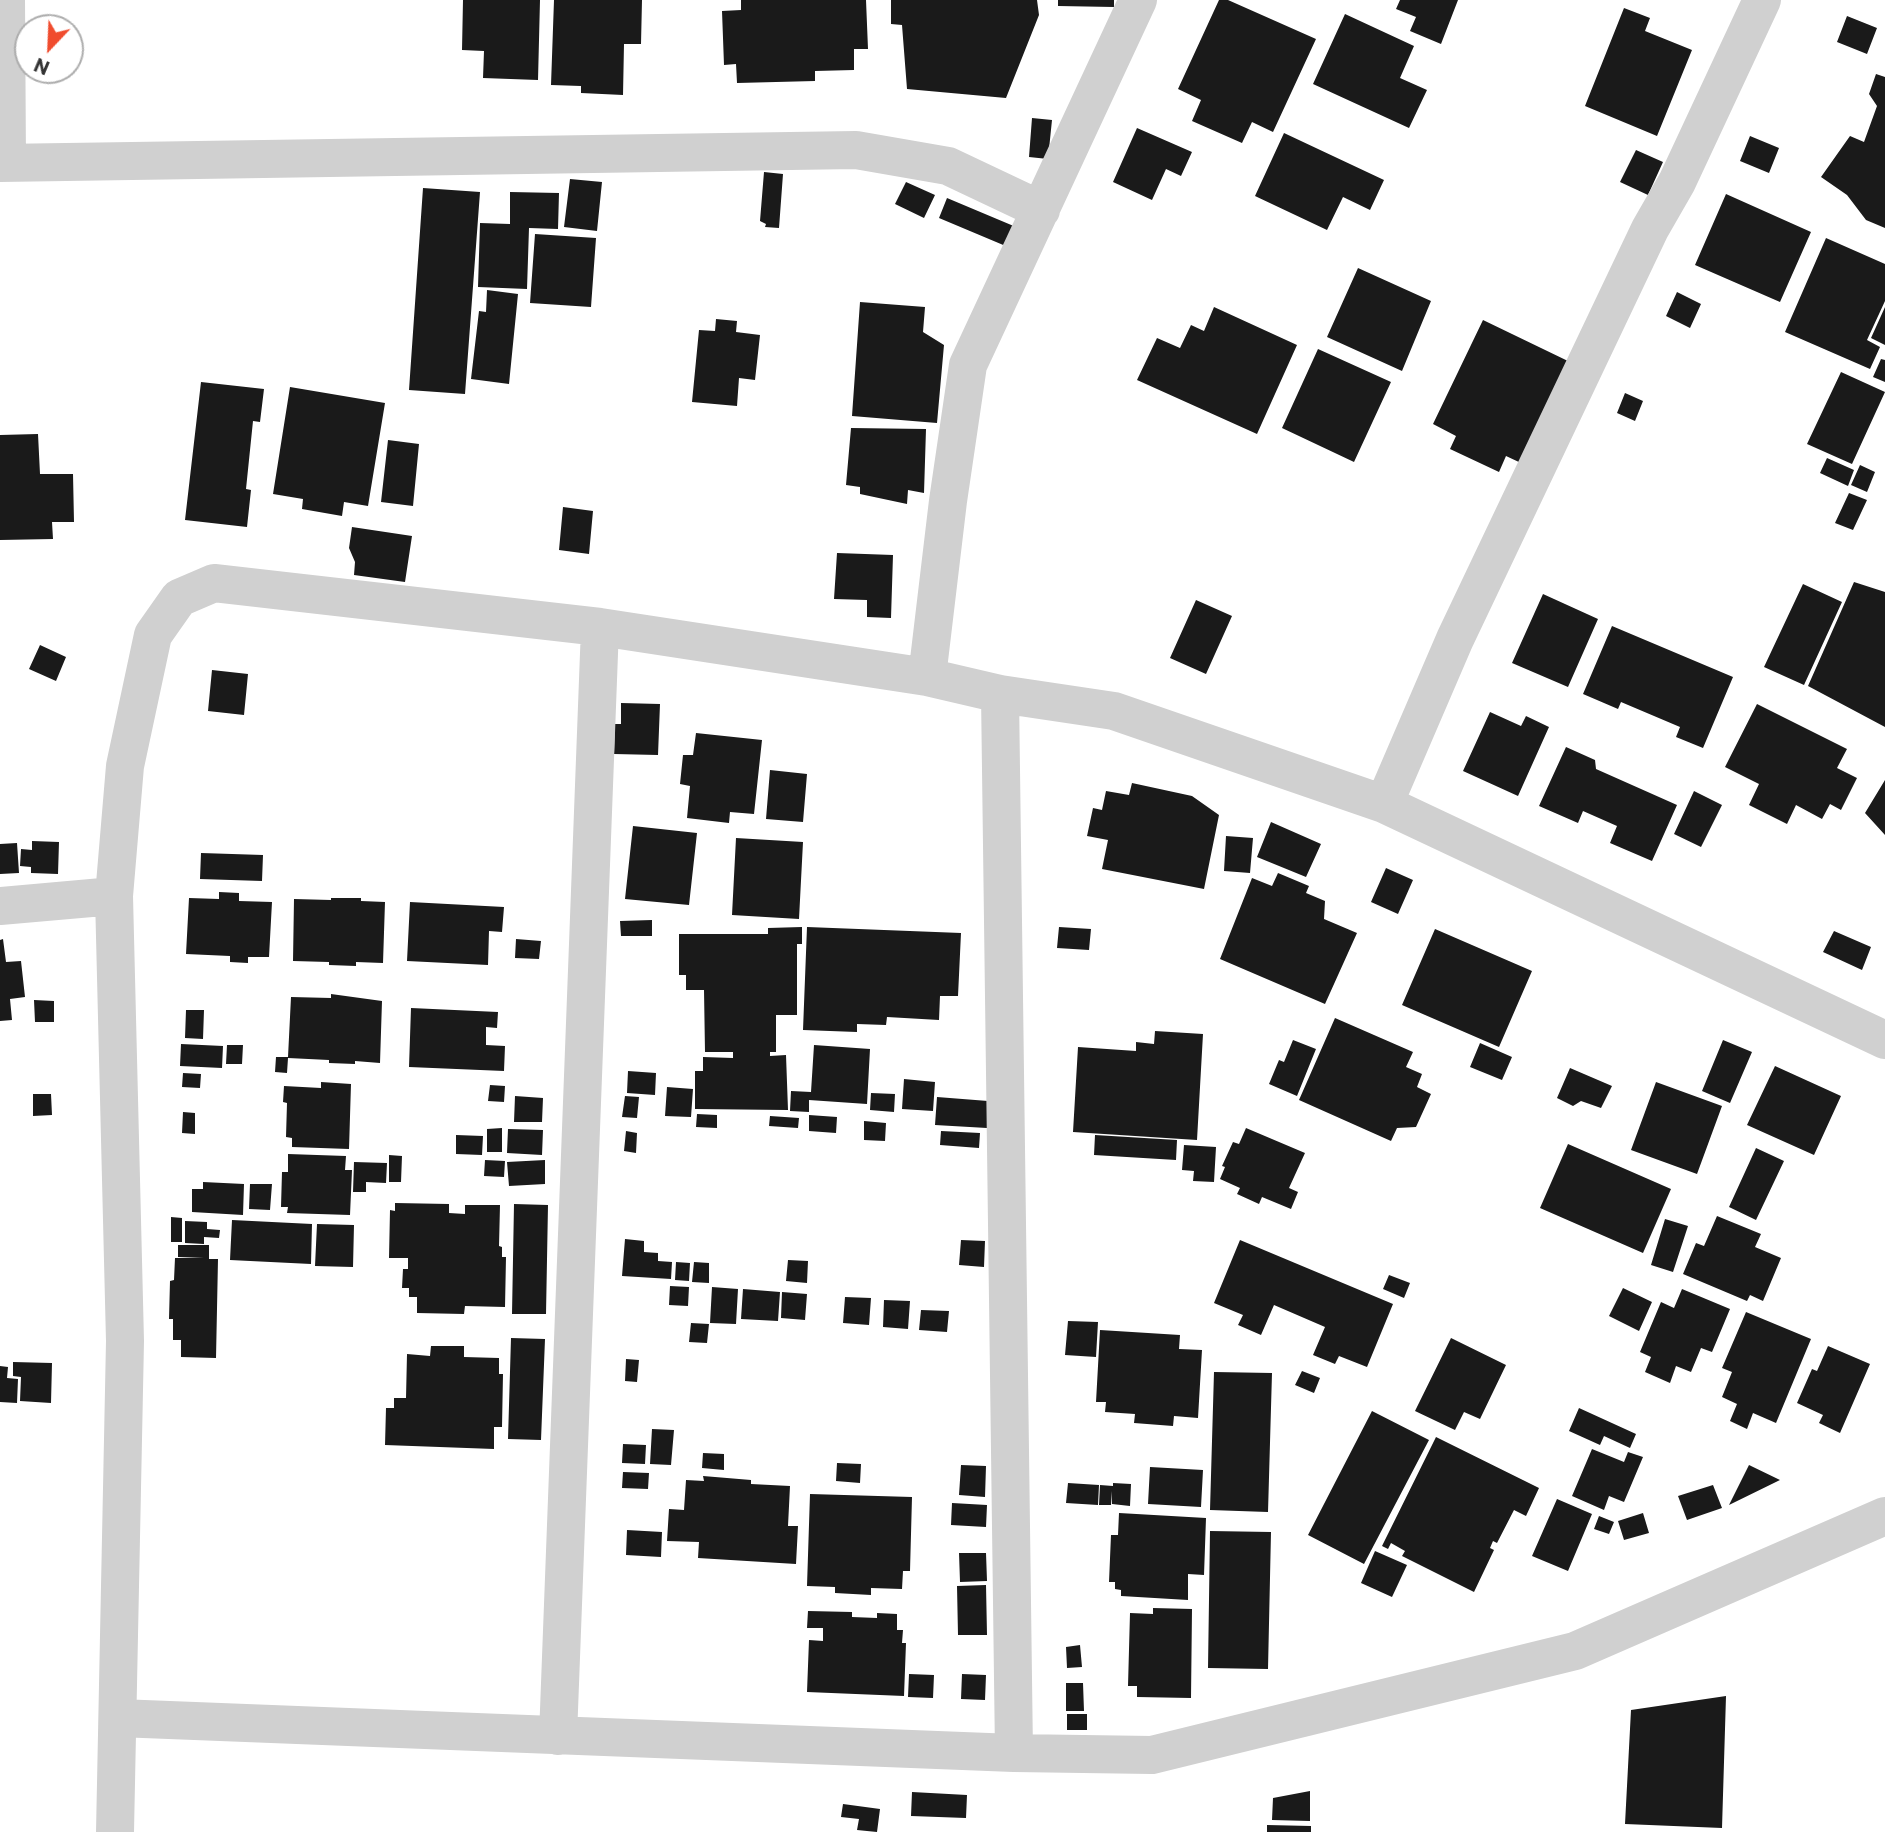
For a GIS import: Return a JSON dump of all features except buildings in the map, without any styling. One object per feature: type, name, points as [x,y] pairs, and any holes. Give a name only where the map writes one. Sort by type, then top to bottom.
[{"type":"street","points":[[6,0],[3,162],[856,150],[948,166],[1041,210]]},
{"type":"street","points":[[928,677],[948,501],[968,365],[1138,0]]},
{"type":"street","points":[[1384,804],[1455,639],[1650,229],[1678,183],[1762,0]]},
{"type":"street","points":[[116,1832],[125,1341],[114,896],[125,766],[153,635],[179,598],[214,583],[600,627],[928,677],[1000,694],[1114,711],[1384,804],[1883,1035]]},
{"type":"street","points":[[558,1736],[600,627]]},
{"type":"street","points":[[1000,694],[1014,1754]]},
{"type":"street","points":[[0,906],[114,896]]},
{"type":"street","points":[[118,1718],[1014,1754],[1152,1755],[1575,1651],[1885,1516]]}]
